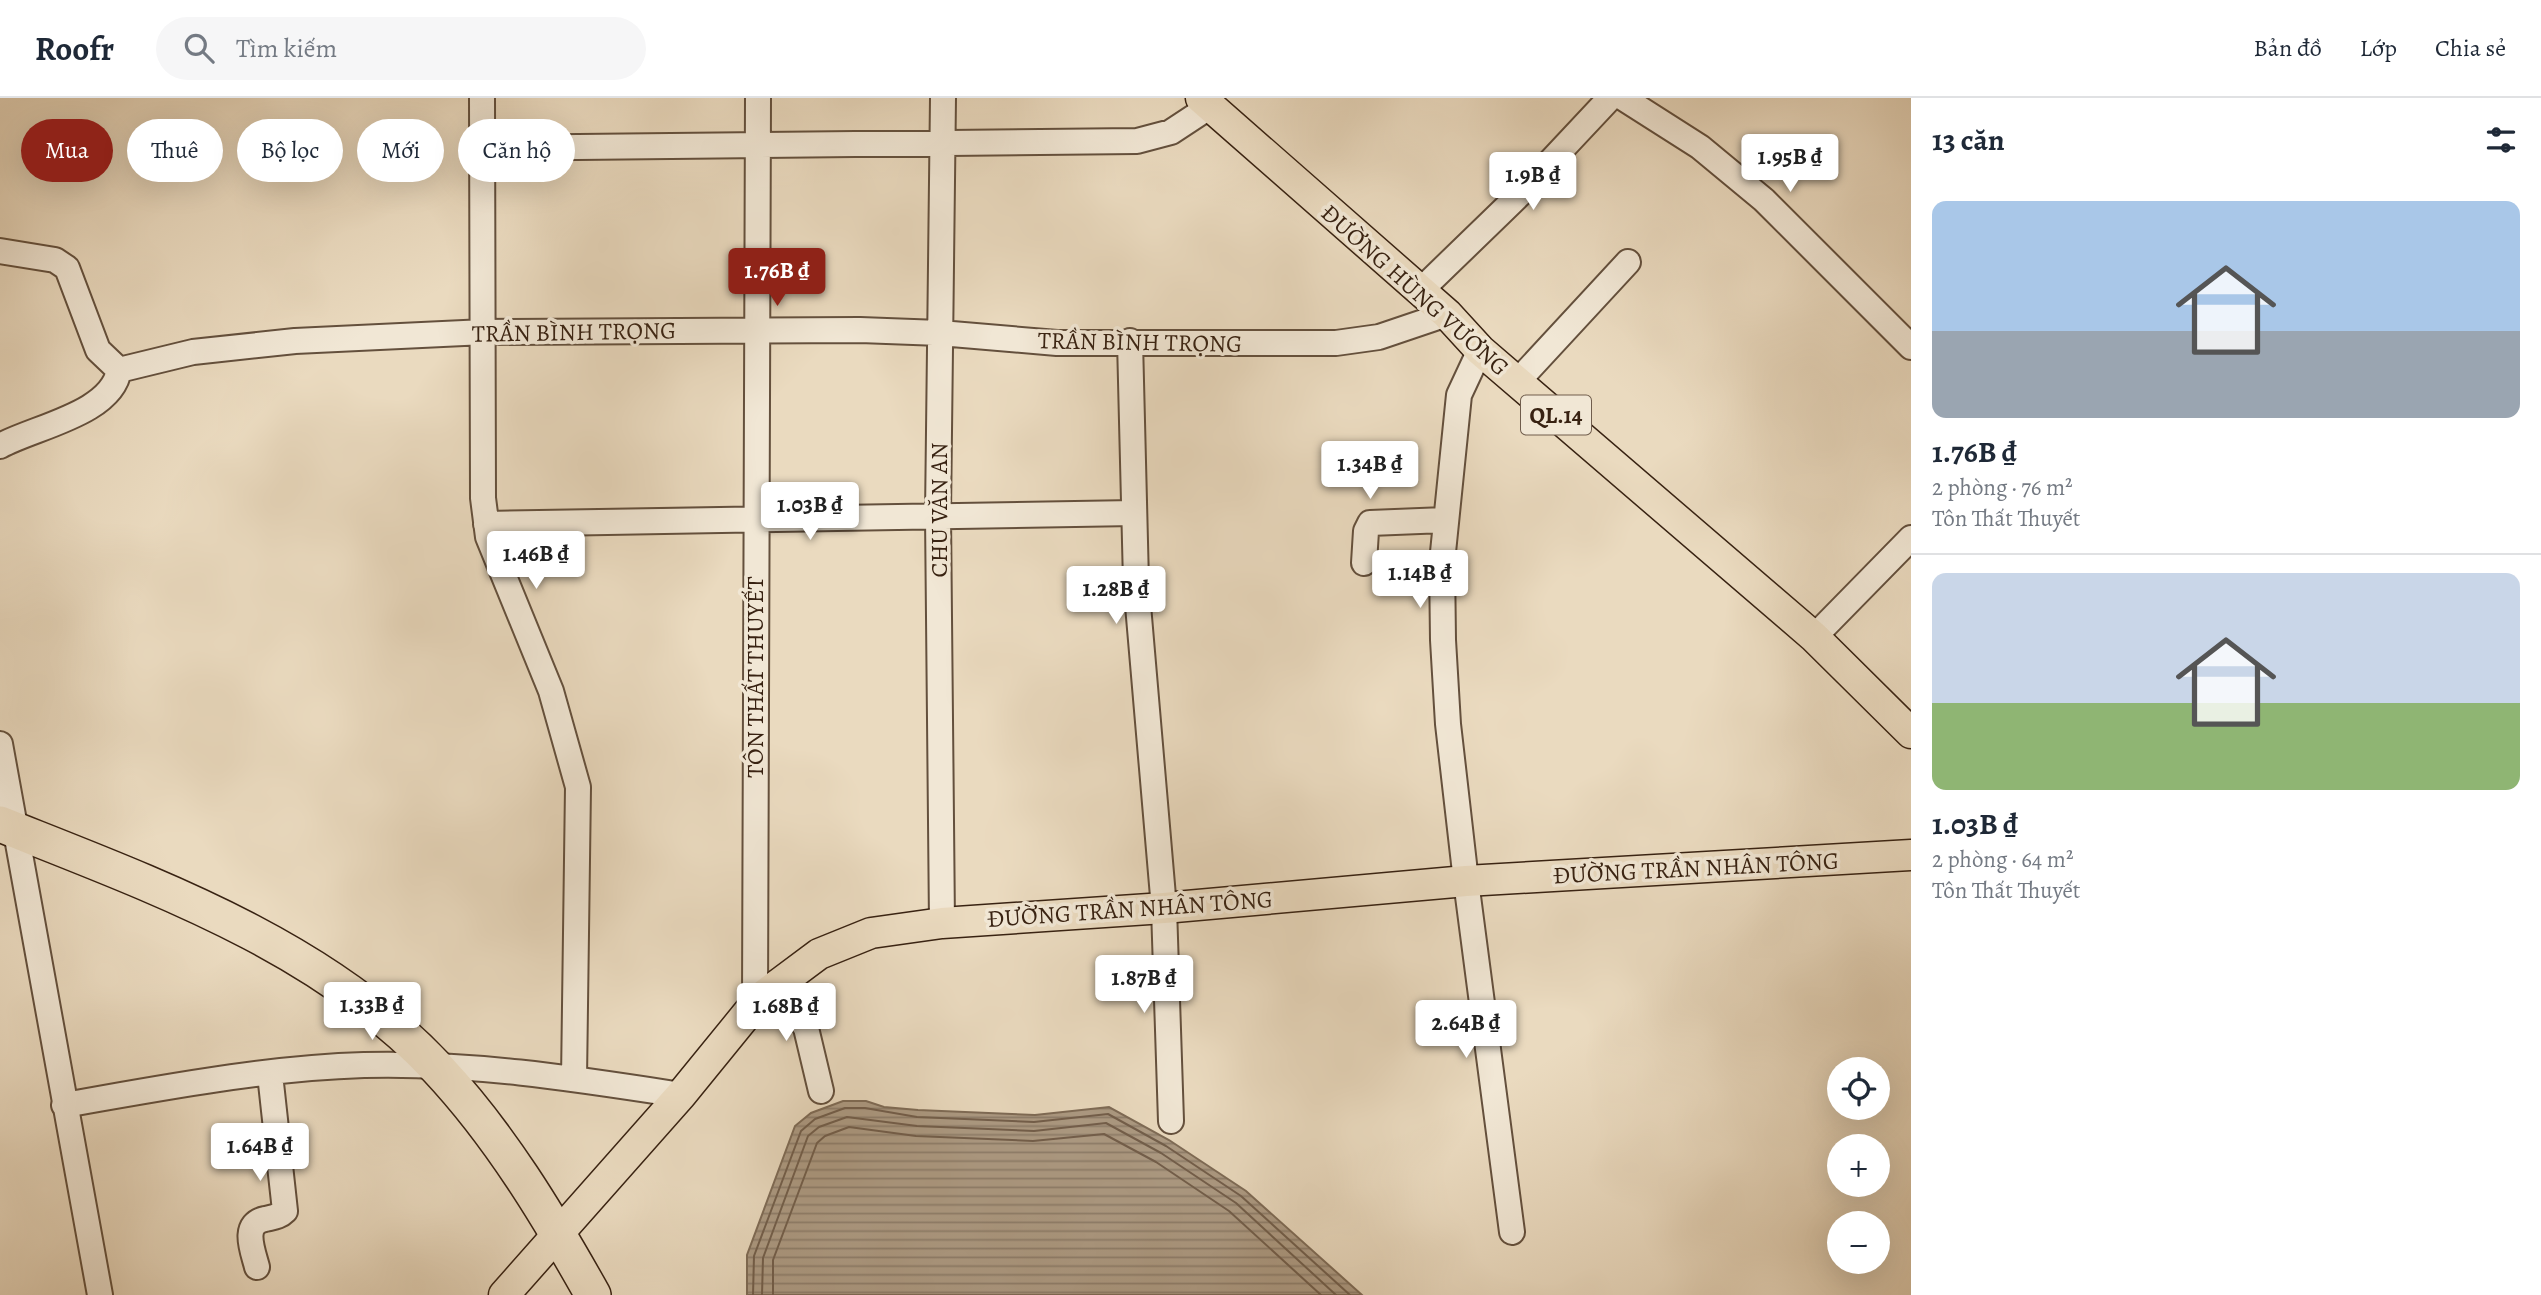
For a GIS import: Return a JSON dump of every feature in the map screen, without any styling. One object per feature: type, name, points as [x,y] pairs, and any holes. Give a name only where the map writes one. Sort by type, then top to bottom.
[{"type":"highway","points":[[7,827],[132,878],[277,948],[352,996],[436,1067],[496,1139],[558,1234],[593,1295]]},
{"type":"main road","name":"ĐƯỜNG HÙNG VƯƠNG","points":[[1205,103],[1447,314],[1480,349],[1517,382],[1814,637],[1911,733]]},
{"type":"main road","name":"ĐƯỜNG TRẦN NHÂN TÔNG","points":[[504,1295],[776,983],[819,954],[870,933],[942,923],[1164,908],[1466,881],[1910,858]]},
{"type":"street","points":[[482,98],[482,119]]},
{"type":"street","name":"TÔN THẤT THUYẾT","points":[[755,1004],[758,98]]},
{"type":"street","name":"CHU VĂN AN","points":[[942,923],[938,515],[943,98]]},
{"type":"street","points":[[1420,291],[1519,195],[1610,98]]},
{"type":"street","points":[[1623,98],[1700,147],[1763,200],[1911,347]]},
{"type":"street","points":[[575,148],[1137,141],[1171,132],[1205,103]]},
{"type":"street","points":[[483,182],[485,332],[481,443],[486,524],[551,691],[578,787],[574,1079]]},
{"type":"street","points":[[0,251],[55,260],[67,268],[91,337],[104,358],[119,370],[115,383],[90,407],[0,446]]},
{"type":"street","points":[[1517,382],[1628,262]]},
{"type":"street","name":"TRẦN BÌNH TRỌNG","points":[[119,370],[192,352],[295,341],[485,332],[940,333],[1057,342],[1130,341],[1221,345],[1336,343],[1379,337],[1447,314]]},
{"type":"street","points":[[1130,341],[1139,631],[1164,908],[1171,1121]]},
{"type":"street","points":[[1480,349],[1459,395],[1442,562],[1444,654],[1448,724],[1466,881],[1512,1232]]},
{"type":"street","points":[[486,524],[1134,513]]},
{"type":"street","points":[[1364,562],[1366,531],[1370,523],[1446,520]]},
{"type":"street","points":[[1814,637],[1911,538]]},
{"type":"street","points":[[0,744],[7,827],[100,1295]]},
{"type":"street","points":[[776,983],[806,1028],[821,1091]]},
{"type":"street","points":[[64,1105],[270,1074],[363,1065],[436,1067],[574,1079],[681,1095]]},
{"type":"street","points":[[257,1267],[250,1239],[252,1227],[257,1221],[285,1212],[270,1074]]},
{"type":"water","points":[[843,1101],[866,1101],[884,1107],[918,1110],[1035,1115],[1109,1107],[1169,1140],[1246,1191],[1362,1295],[747,1295],[747,1255],[795,1126],[811,1113]]}]
